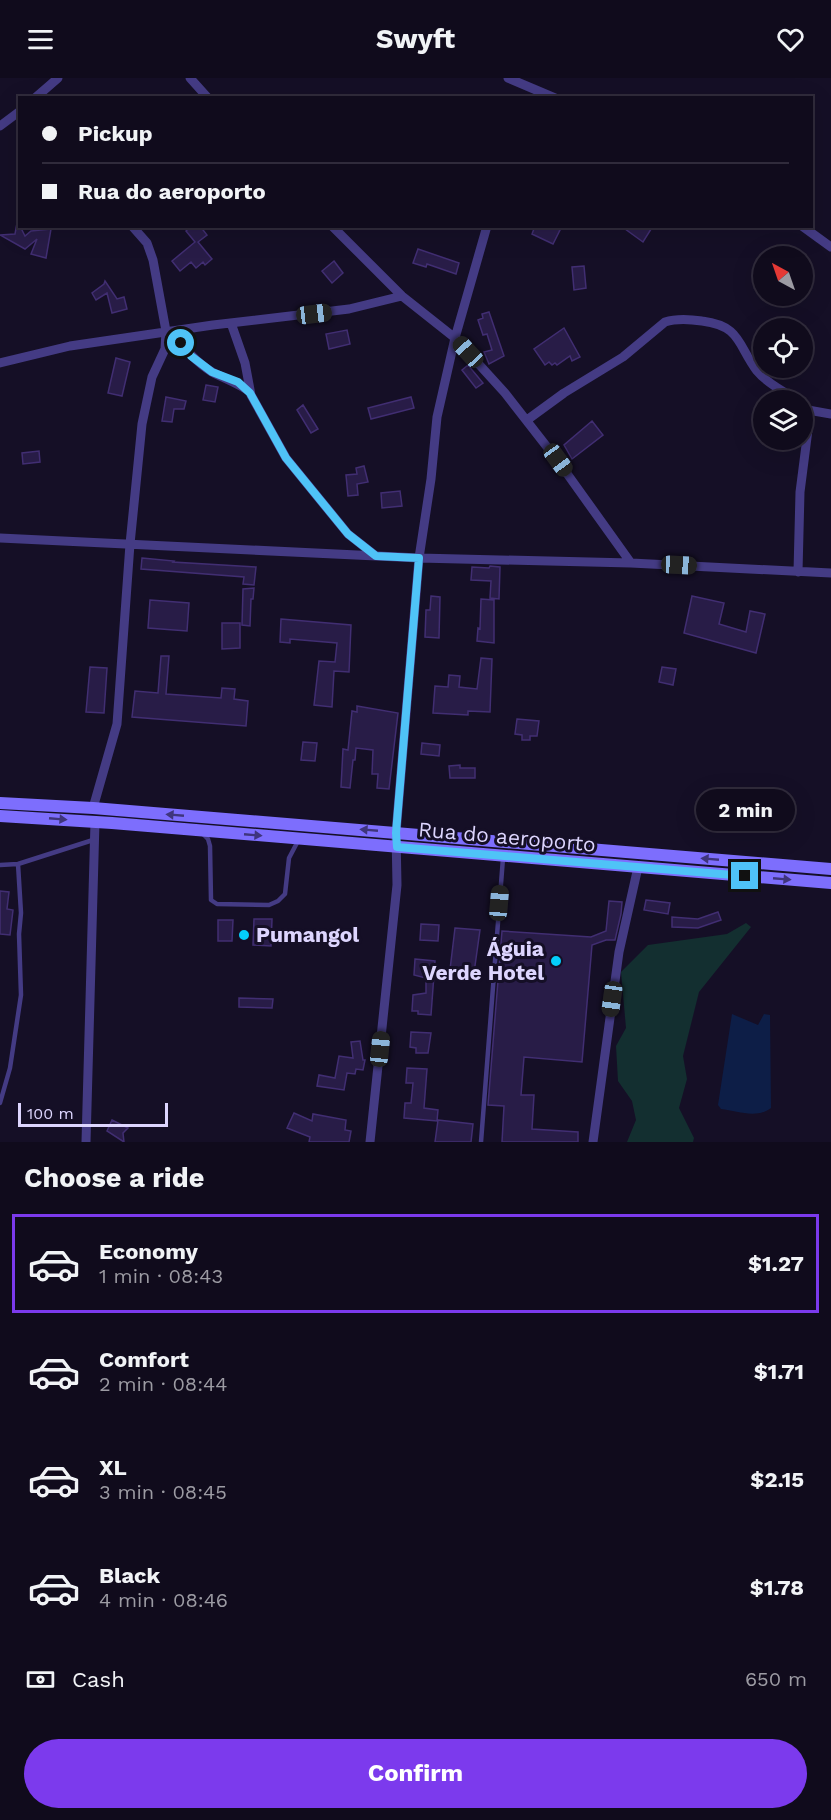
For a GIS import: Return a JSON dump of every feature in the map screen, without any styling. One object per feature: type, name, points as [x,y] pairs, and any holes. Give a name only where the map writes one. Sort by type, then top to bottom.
[{"type":"main road","name":"Rua do aeroporto","points":[[0,803],[93,808],[831,869]]},
{"type":"main road","name":"Rua do aeroporto","points":[[0,816],[831,883]]},
{"type":"street","points":[[37,96],[58,78]]},
{"type":"street","points":[[508,78],[550,96]]},
{"type":"street","points":[[193,80],[206,96]]},
{"type":"street","points":[[0,126],[18,117]]},
{"type":"street","points":[[93,808],[117,724],[130,544],[142,424],[152,377],[165,349],[168,331],[153,260],[147,243],[134,228]]},
{"type":"street","points":[[334,228],[402,296],[455,338],[505,393],[631,563]]},
{"type":"street","points":[[370,1142],[398,885],[396,833],[419,558],[431,479],[437,417],[455,338],[486,228]]},
{"type":"street","points":[[805,228],[831,247]]},
{"type":"street","points":[[0,363],[70,346],[168,331],[349,309],[402,296]]},
{"type":"street","points":[[527,420],[564,393],[622,357],[665,322],[674,320],[709,322],[726,327],[734,334],[762,376],[783,390]]},
{"type":"street","points":[[231,323],[245,363],[250,393]]},
{"type":"street","points":[[168,331],[191,356],[212,372],[238,382],[250,393],[286,458],[348,534],[376,556]]},
{"type":"street","points":[[813,409],[831,414]]},
{"type":"street","points":[[798,572],[800,492],[806,450]]},
{"type":"street","points":[[0,538],[419,558],[631,563],[831,573]]},
{"type":"street","points":[[86,1142],[95,822]]},
{"type":"street","points":[[593,1142],[619,952],[638,867]]},
{"type":"lane","points":[[200,831],[208,839],[210,846],[211,900],[217,904],[269,905],[278,901],[285,894],[289,858],[300,839]]},
{"type":"lane","points":[[0,865],[18,864],[93,840]]},
{"type":"lane","points":[[481,1142],[503,856]]},
{"type":"lane","points":[[0,1103],[10,1068],[21,995],[19,934],[21,913],[18,864]]},
{"type":"green space","points":[[746,923],[751,927],[699,992],[683,1056],[687,1079],[679,1108],[694,1138],[693,1142],[627,1142],[636,1120],[632,1101],[618,1081],[616,1046],[626,1028],[621,972],[648,945],[727,934]]},
{"type":"water","points":[[732,1014],[758,1025],[764,1014],[770,1015],[771,1108],[759,1113],[721,1109],[718,1105]]},
{"type":"building","points":[[18,218],[18,228],[21,228],[25,236],[31,231],[51,229],[46,258],[31,254],[37,239],[25,249],[0,235],[15,234]]},
{"type":"building","points":[[189,228],[202,228],[207,235],[198,242],[212,259],[196,268],[191,262],[180,271],[172,261],[195,242],[186,231]]},
{"type":"building","points":[[534,228],[560,230],[553,244],[532,234]]},
{"type":"building","points":[[624,228],[652,228],[643,242]]},
{"type":"building","points":[[418,249],[459,263],[456,274],[427,264],[426,267],[413,263]]},
{"type":"building","points":[[334,261],[343,273],[332,283],[322,271]]},
{"type":"building","points":[[584,266],[586,288],[574,290],[572,267]]},
{"type":"building","points":[[105,281],[117,299],[124,297],[127,309],[112,313],[107,293],[96,300],[92,293]]},
{"type":"building","points":[[489,312],[504,356],[489,364],[484,352],[492,350],[487,334],[483,335],[478,320],[483,318],[482,314]]},
{"type":"building","points":[[564,328],[580,357],[572,361],[570,356],[557,365],[549,362],[545,365],[534,349]]},
{"type":"building","points":[[347,330],[350,344],[329,349],[326,334]]},
{"type":"building","points":[[116,358],[130,362],[122,396],[108,393]]},
{"type":"building","points":[[468,365],[483,383],[476,388],[462,370]]},
{"type":"building","points":[[206,385],[218,387],[215,402],[203,400]]},
{"type":"building","points":[[166,397],[186,401],[184,409],[174,409],[172,422],[162,421]]},
{"type":"building","points":[[411,397],[414,408],[371,419],[368,408]]},
{"type":"building","points":[[303,405],[318,429],[311,433],[297,410]]},
{"type":"building","points":[[592,421],[603,435],[572,459],[564,445]]},
{"type":"building","points":[[39,451],[40,462],[23,464],[22,453]]},
{"type":"building","points":[[364,466],[368,482],[357,484],[358,495],[348,496],[346,475],[357,474],[356,468]]},
{"type":"building","points":[[400,491],[402,506],[382,508],[381,493]]},
{"type":"building","points":[[142,558],[256,567],[254,585],[243,584],[244,577],[141,569]]},
{"type":"building","points":[[490,566],[500,567],[499,599],[490,598],[491,581],[471,580],[472,567],[489,568]]},
{"type":"building","points":[[254,588],[253,599],[251,599],[250,626],[242,625],[243,589]]},
{"type":"building","points":[[431,596],[440,597],[439,638],[425,637],[426,610],[430,610]]},
{"type":"building","points":[[692,596],[724,603],[719,624],[746,632],[750,611],[765,614],[756,653],[684,633]]},
{"type":"building","points":[[481,599],[494,600],[494,643],[477,641],[478,628],[480,629]]},
{"type":"building","points":[[150,600],[189,603],[187,631],[148,628]]},
{"type":"building","points":[[281,619],[351,625],[349,672],[334,671],[332,707],[314,705],[319,661],[335,662],[337,643],[290,639],[290,643],[280,642]]},
{"type":"building","points":[[222,623],[240,623],[240,648],[222,649]]},
{"type":"building","points":[[161,656],[169,656],[166,694],[221,698],[222,688],[235,689],[234,699],[248,701],[246,726],[132,717],[135,691],[158,693]]},
{"type":"building","points":[[481,658],[492,659],[490,712],[468,711],[468,715],[433,713],[435,686],[448,687],[449,675],[460,676],[459,687],[477,689]]},
{"type":"building","points":[[90,667],[107,668],[104,713],[86,712]]},
{"type":"building","points":[[662,667],[676,669],[673,685],[659,682]]},
{"type":"building","points":[[357,706],[398,713],[389,789],[377,788],[378,774],[372,774],[373,750],[356,748],[350,788],[341,787],[343,749],[348,750],[352,711],[357,712]]},
{"type":"building","points":[[517,719],[539,721],[537,736],[530,736],[530,740],[522,740],[522,735],[515,734]]},
{"type":"building","points":[[303,742],[317,743],[315,761],[301,760]]},
{"type":"building","points":[[422,743],[440,745],[439,756],[421,754]]},
{"type":"building","points":[[460,765],[460,768],[475,768],[475,778],[450,778],[449,766]]},
{"type":"building","points":[[0,891],[9,892],[7,909],[13,910],[10,935],[0,934]]},
{"type":"building","points":[[646,900],[670,903],[668,914],[644,910]]},
{"type":"building","points":[[609,901],[622,902],[621,914],[615,940],[606,940],[592,945],[582,1062],[524,1057],[521,1095],[534,1095],[532,1129],[578,1132],[578,1142],[502,1142],[504,1106],[488,1105],[502,931],[591,937],[606,931]]},
{"type":"building","points":[[718,912],[721,920],[698,928],[672,927],[672,917],[698,919]]},
{"type":"building","points":[[254,919],[272,919],[271,946],[253,945]]},
{"type":"building","points":[[218,920],[233,920],[232,941],[218,941]]},
{"type":"building","points":[[421,924],[439,925],[438,941],[420,940]]},
{"type":"building","points":[[455,928],[480,930],[473,980],[449,978]]},
{"type":"building","points":[[415,959],[435,961],[431,1015],[412,1011],[413,995],[426,993],[426,978],[414,975]]},
{"type":"building","points":[[239,998],[273,999],[272,1008],[239,1007]]},
{"type":"building","points":[[411,1032],[431,1033],[428,1053],[416,1053],[416,1048],[410,1047]]},
{"type":"building","points":[[360,1041],[363,1060],[365,1060],[363,1070],[356,1069],[355,1074],[347,1073],[344,1090],[317,1086],[319,1075],[335,1078],[339,1056],[353,1058],[351,1042]]},
{"type":"building","points":[[407,1068],[427,1069],[424,1108],[438,1110],[437,1121],[404,1118],[405,1103],[411,1103],[413,1083],[406,1083]]},
{"type":"building","points":[[294,1113],[312,1121],[313,1114],[346,1120],[345,1130],[351,1131],[349,1142],[309,1142],[310,1137],[287,1128]]},
{"type":"building","points":[[112,1120],[128,1128],[123,1133],[124,1142],[107,1131]]},
{"type":"building","points":[[438,1120],[473,1124],[471,1142],[435,1142]]},
{"type":"place","name":"Pumangol","points":[[244,935]]},
{"type":"place","name":"Águia Verde Hotel","points":[[556,961]]},
{"type":"route","points":[[181,343],[191,356],[212,372],[238,382],[250,393],[286,458],[348,534],[376,556],[419,558],[396,833],[397,847],[745,876]]}]
